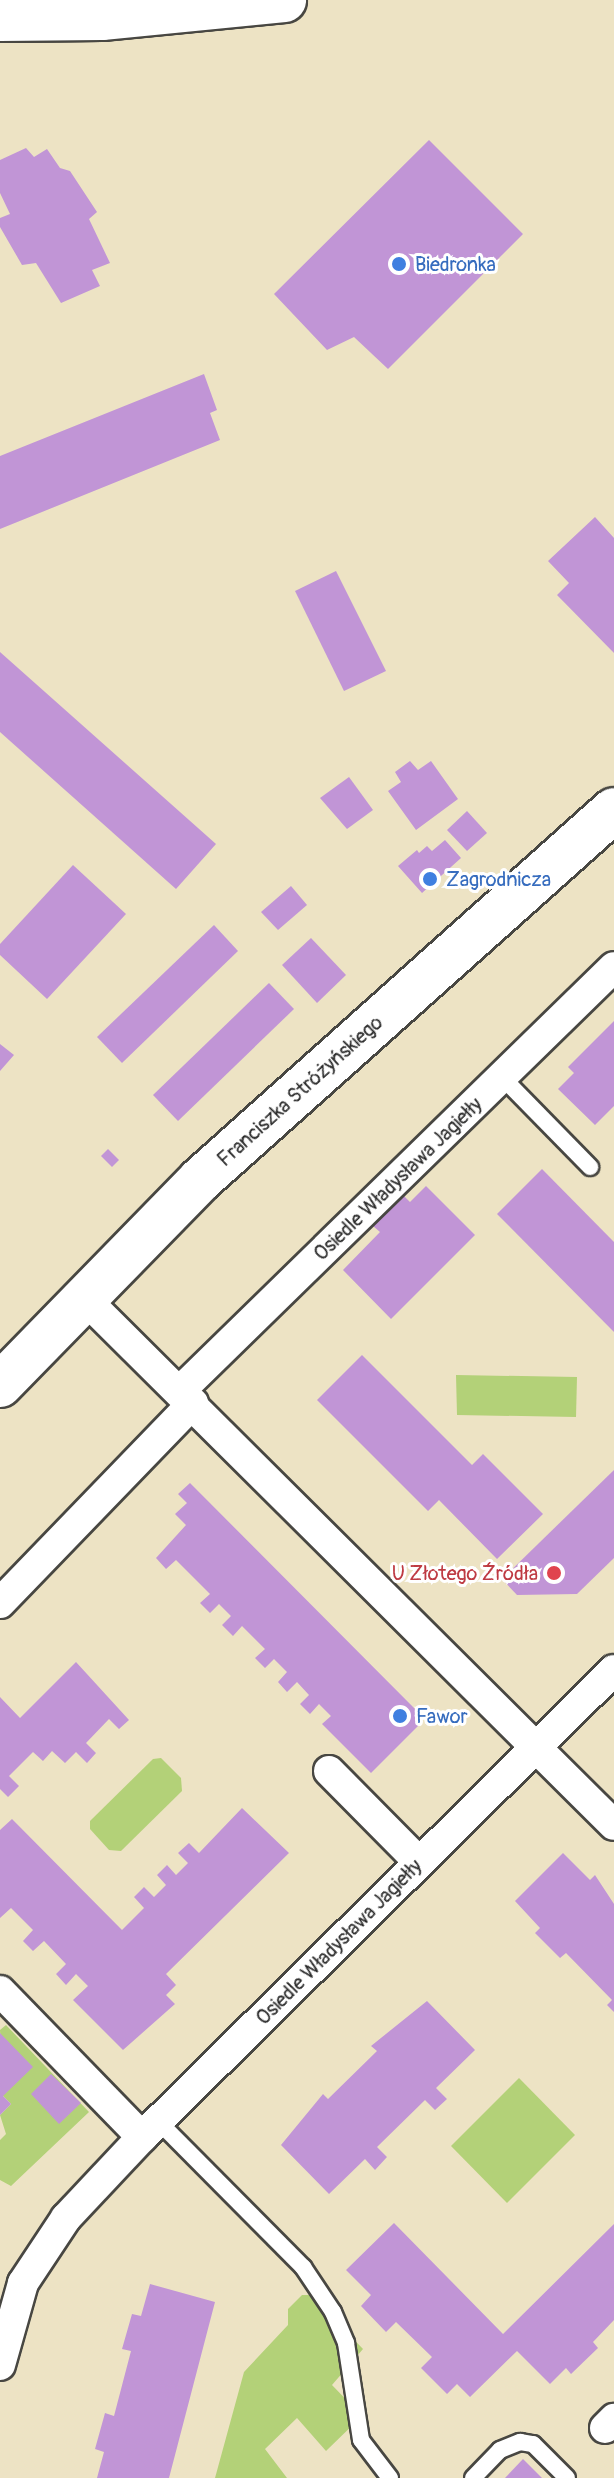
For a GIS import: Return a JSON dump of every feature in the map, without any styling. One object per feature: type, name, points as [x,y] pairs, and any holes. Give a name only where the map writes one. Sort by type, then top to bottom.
[{"type":"street","points":[[0,19],[284,0]]},
{"type":"street","name":"Franciszka Stróżyńskiego","points":[[0,1385],[82,1296],[200,1180],[614,810]]},
{"type":"street","name":"Osiedle Władysława Jagiełły","points":[[0,1603],[187,1396],[614,967]]},
{"type":"street","points":[[82,1296],[187,1396],[614,1825]]},
{"type":"street","name":"Osiedle Władysława Jagiełły","points":[[0,2365],[23,2283],[41,2250],[150,2129],[614,1670]]},
{"type":"street","points":[[329,1771],[419,1862]]},
{"type":"street","points":[[0,1991],[150,2129]]},
{"type":"lane","points":[[502,1077],[590,1167]]},
{"type":"lane","points":[[150,2129],[303,2267],[333,2312],[346,2343],[361,2440],[390,2478]]},
{"type":"lane","points":[[473,2478],[500,2450],[520,2442],[533,2444],[567,2478]]},
{"type":"green space","points":[[456,1375],[577,1377],[576,1417],[457,1415]]},
{"type":"green space","points":[[161,1758],[181,1778],[182,1791],[121,1851],[109,1850],[90,1829],[90,1821],[153,1759]]},
{"type":"green space","points":[[6,2025],[89,2112],[11,2186],[0,2180],[0,2140],[6,2134],[0,2115],[11,2104],[3,2096],[0,2030]]},
{"type":"green space","points":[[519,2078],[575,2135],[507,2203],[451,2146]]},
{"type":"green space","points":[[302,2295],[311,2295],[363,2349],[332,2385],[362,2416],[326,2451],[297,2418],[265,2449],[287,2478],[215,2478],[244,2372],[288,2325],[288,2309]]},
{"type":"building","name":"Biedronka","points":[[429,140],[523,234],[388,369],[354,337],[327,350],[274,294]]},
{"type":"building","points":[[26,148],[34,157],[47,149],[60,168],[70,171],[97,212],[89,219],[110,263],[92,270],[100,286],[61,303],[36,263],[22,265],[0,227],[0,218],[10,214],[0,193],[0,160]]},
{"type":"building","points":[[204,374],[217,410],[210,413],[220,440],[0,529],[0,456]]},
{"type":"building","points":[[595,517],[614,538],[614,653],[557,595],[569,583],[548,561]]},
{"type":"building","points":[[336,571],[386,671],[344,691],[295,591]]},
{"type":"building","points":[[0,652],[216,844],[176,889],[0,732]]},
{"type":"building","points":[[410,761],[418,770],[431,761],[458,799],[416,830],[388,791],[401,782],[395,772]]},
{"type":"building","points":[[349,777],[373,810],[347,829],[320,798]]},
{"type":"building","points":[[467,811],[487,833],[467,851],[447,830]]},
{"type":"building","points":[[445,840],[461,858],[422,893],[398,866],[417,850],[419,853],[427,846],[432,851]]},
{"type":"building","points":[[73,865],[126,914],[47,999],[0,955],[0,944]]},
{"type":"building","points":[[291,886],[307,905],[278,930],[261,912]]},
{"type":"building","points":[[214,925],[238,951],[122,1063],[97,1037]]},
{"type":"building","points":[[311,938],[346,975],[317,1003],[282,965]]},
{"type":"building","points":[[269,983],[294,1009],[178,1121],[153,1095]]},
{"type":"building","points":[[614,1021],[614,1106],[595,1125],[558,1089],[574,1073],[568,1067]]},
{"type":"building","points":[[0,1044],[14,1055],[0,1071]]},
{"type":"building","points":[[108,1149],[119,1160],[112,1167],[101,1156]]},
{"type":"building","points":[[542,1169],[614,1242],[614,1332],[497,1214]]},
{"type":"building","points":[[426,1186],[475,1235],[391,1319],[343,1270],[380,1232],[373,1226],[403,1195],[410,1202]]},
{"type":"building","points":[[362,1355],[472,1465],[483,1454],[543,1514],[497,1559],[439,1500],[428,1511],[317,1400]]},
{"type":"building","points":[[614,1470],[614,1558],[577,1594],[517,1595],[502,1579]]},
{"type":"building","points":[[190,1483],[419,1713],[419,1725],[371,1773],[322,1724],[331,1716],[319,1704],[310,1714],[300,1704],[309,1695],[297,1682],[287,1692],[278,1682],[287,1672],[274,1659],[265,1668],[255,1658],[265,1649],[242,1626],[233,1636],[222,1625],[231,1616],[219,1604],[210,1613],[200,1603],[210,1594],[176,1560],[166,1569],[156,1558],[186,1525],[175,1514],[187,1503],[178,1494]]},
{"type":"building","points":[[76,1662],[129,1720],[119,1729],[109,1719],[86,1743],[96,1753],[87,1763],[76,1752],[65,1763],[52,1751],[43,1761],[33,1752],[9,1776],[19,1786],[8,1797],[0,1789],[0,1697],[20,1718]]},
{"type":"building","points":[[242,1808],[289,1853],[166,1974],[176,1985],[166,1995],[175,2004],[123,2050],[73,2000],[88,1986],[76,1974],[66,1985],[56,1974],[66,1964],[44,1941],[33,1951],[23,1941],[33,1930],[11,1908],[0,1918],[0,1830],[12,1819],[122,1930],[144,1908],[134,1897],[144,1887],[154,1897],[166,1885],[157,1875],[167,1865],[176,1875],[188,1863],[178,1853],[189,1843],[199,1853]]},
{"type":"building","points":[[563,1853],[590,1880],[595,1875],[614,1904],[614,2012],[607,2005],[612,2000],[566,1953],[560,1958],[535,1933],[540,1928],[515,1901]]},
{"type":"building","points":[[427,2001],[475,2050],[436,2088],[447,2099],[435,2110],[425,2100],[377,2147],[387,2157],[375,2170],[365,2159],[329,2194],[281,2145],[323,2094],[328,2099],[377,2051],[371,2046]]},
{"type":"building","points":[[0,2033],[33,2067],[3,2096],[11,2104],[0,2115]]},
{"type":"building","points":[[51,2074],[81,2103],[59,2124],[31,2094]]},
{"type":"building","points":[[394,2223],[503,2334],[614,2224],[614,2320],[593,2342],[598,2348],[571,2374],[566,2368],[550,2384],[517,2351],[470,2397],[457,2384],[447,2394],[421,2368],[432,2357],[396,2322],[386,2332],[361,2306],[371,2295],[346,2270]]},
{"type":"building","points":[[150,2284],[215,2302],[169,2478],[97,2478],[104,2452],[95,2449],[105,2413],[114,2416],[131,2351],[122,2349],[132,2314],[141,2316]]},
{"type":"building","points":[[523,2459],[542,2478],[505,2478]]},
{"type":"place","name":"Biedronka","points":[[399,264]]},
{"type":"place","name":"Zagrodnicza","points":[[430,879]]},
{"type":"place","name":"U Złotego Źródła","points":[[554,1573]]},
{"type":"place","name":"Fawor","points":[[400,1716]]}]
